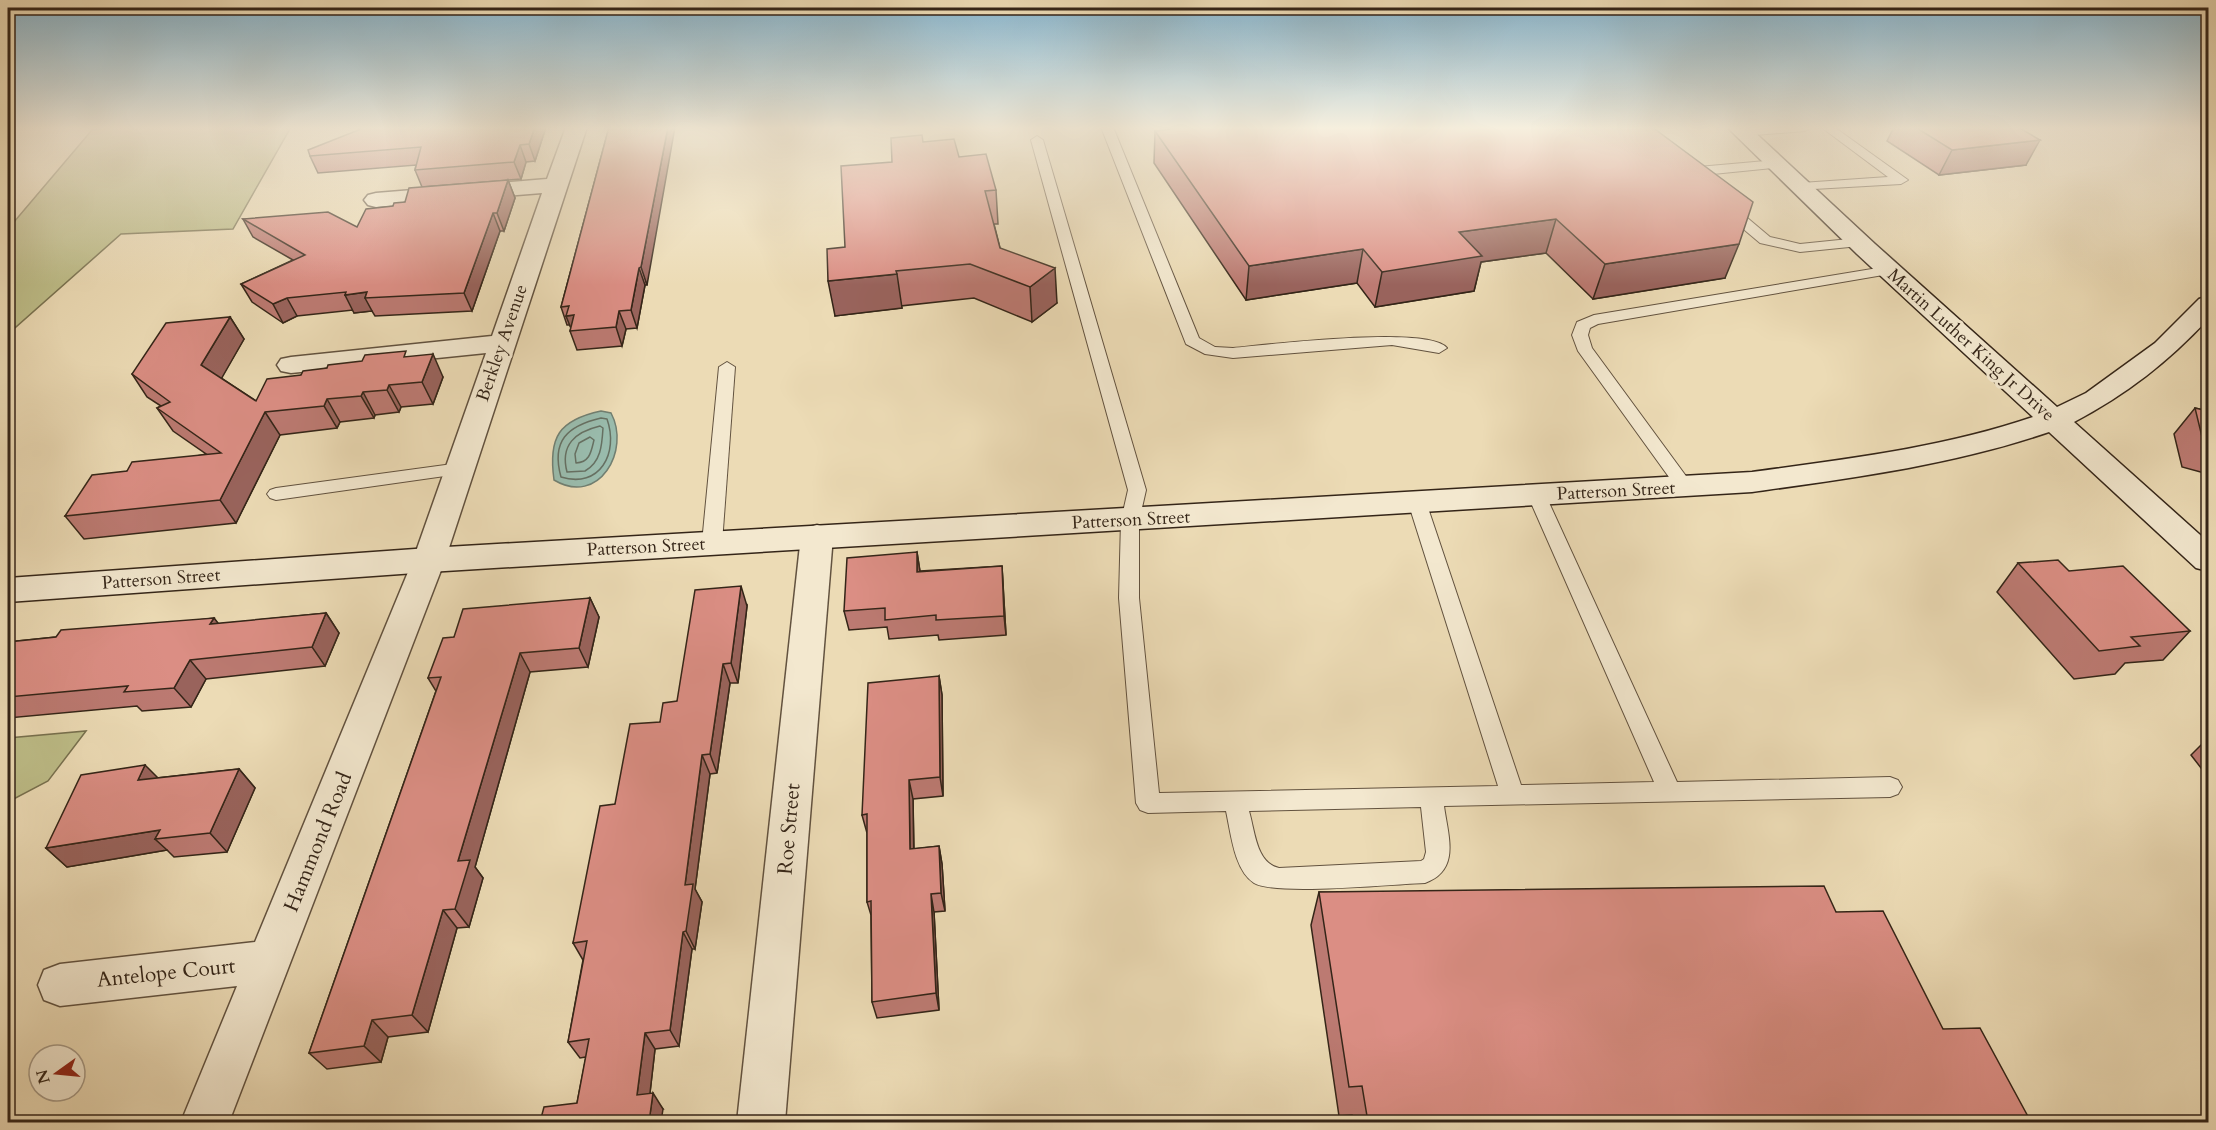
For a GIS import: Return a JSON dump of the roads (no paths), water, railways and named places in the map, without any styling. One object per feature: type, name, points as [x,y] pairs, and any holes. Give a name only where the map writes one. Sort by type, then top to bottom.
[{"type":"street","name":"Berkley Avenue","points":[[429,560],[558,180]]},
{"type":"street","name":"Martin Luther King Jr Drive","points":[[1793,180],[2208,560]]},
{"type":"street","points":[[376,200],[556,185]]},
{"type":"street","name":"Patterson Street","points":[[8,590],[429,560],[817,536],[1130,521],[1752,482],[1880,465],[2007,436],[2054,420],[2096,399],[2164,349],[2208,304]]},
{"type":"street","points":[[291,365],[503,343]]},
{"type":"street","name":"Roe Street","points":[[761,1122],[817,536]]},
{"type":"street","name":"Hammond Road","points":[[205,1122],[271,962],[429,560]]},
{"type":"street","name":"Antelope Court","points":[[60,985],[271,962]]},
{"type":"lane","points":[[1048,180],[1137,490],[1130,521],[1129,598],[1148,803],[1890,787]]},
{"type":"lane","points":[[1128,180],[1192,341],[1210,351],[1233,353],[1392,340],[1439,348]]},
{"type":"lane","points":[[1695,180],[1696,183],[1765,240],[1800,248],[1859,242]]},
{"type":"lane","points":[[1801,187],[1901,180]]},
{"type":"lane","points":[[1685,487],[1584,348],[1580,336],[1583,325],[1594,320],[1890,270]]},
{"type":"lane","points":[[712,543],[727,367]]},
{"type":"lane","points":[[276,494],[460,469]]},
{"type":"lane","points":[[1537,496],[1670,792]]},
{"type":"lane","points":[[1417,502],[1513,795]]},
{"type":"lane","points":[[1235,801],[1251,860],[1262,875],[1279,879],[1425,872],[1435,865],[1438,852],[1431,797]]},
{"type":"water","points":[[601,411],[611,413],[616,428],[617,443],[614,458],[607,470],[597,480],[585,486],[570,486],[554,480],[553,452],[559,433],[575,420]]}]
